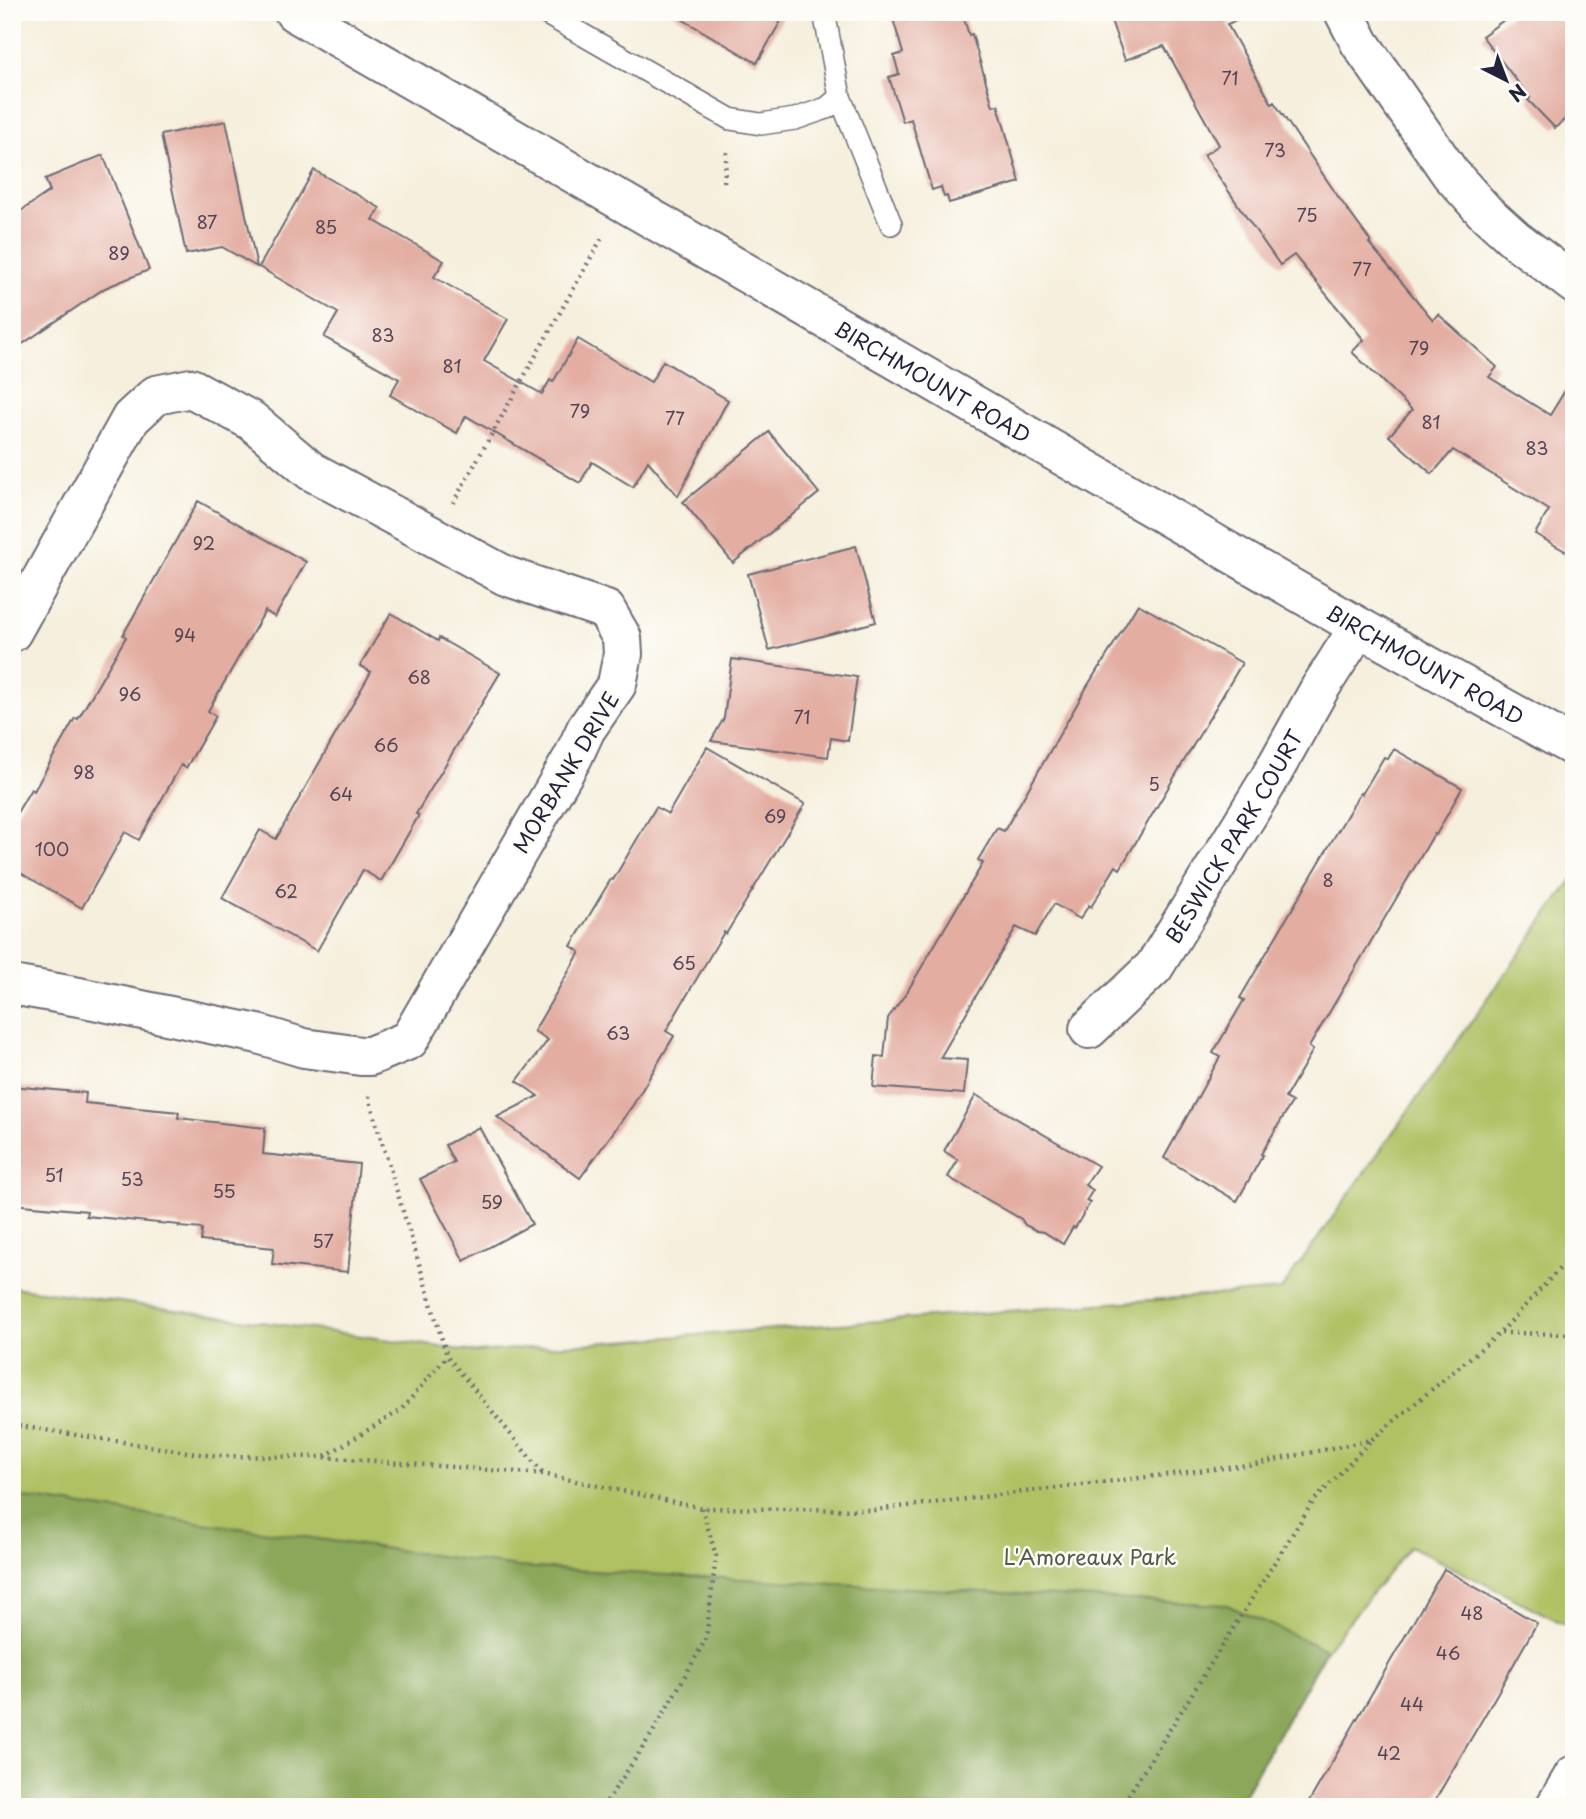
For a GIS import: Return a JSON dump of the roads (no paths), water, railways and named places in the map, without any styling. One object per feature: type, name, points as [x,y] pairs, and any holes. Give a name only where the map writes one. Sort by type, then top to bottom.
[{"type":"street","name":"BIRCHMOUNT ROAD","points":[[294,12],[1359,626],[1574,747]]},
{"type":"street","points":[[1344,12],[1360,43],[1450,173],[1484,211],[1516,240],[1574,284]]},
{"type":"street","name":"MORBANK DRIVE","points":[[12,632],[131,418],[156,395],[191,388],[252,421],[311,471],[506,576],[606,610],[622,638],[623,654],[617,684],[586,729],[567,768],[409,1040],[370,1056],[304,1048],[258,1034],[79,996],[12,985]]},
{"type":"street","name":"BESWICK PARK COURT","points":[[1089,1029],[1154,967],[1359,626]]},
{"type":"street","points":[[1555,1807],[1574,1775]]},
{"type":"lane","points":[[543,12],[730,119],[761,124],[795,119],[827,108],[840,97]]},
{"type":"lane","points":[[824,12],[840,97],[891,224]]},
{"type":"park label","name":"L'Amoreaux Park","points":[[1090,1556]]}]
